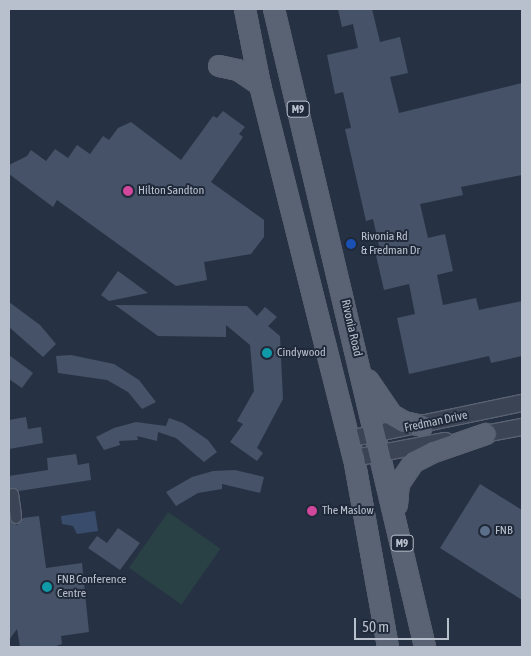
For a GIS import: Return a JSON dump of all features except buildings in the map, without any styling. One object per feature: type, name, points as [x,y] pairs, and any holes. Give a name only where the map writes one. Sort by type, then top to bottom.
[{"type":"main road","name":"M9","points":[[245,9],[260,85],[354,458],[388,647]]},
{"type":"main road","name":"Rivonia Road","points":[[274,9],[381,454],[425,647]]},
{"type":"main road","points":[[219,66],[238,70],[260,85]]},
{"type":"main road","points":[[288,196],[316,189]]},
{"type":"main road","points":[[360,367],[392,414],[404,422],[423,426]]},
{"type":"main road","points":[[398,528],[399,484],[414,462],[434,452],[486,434]]},
{"type":"street","name":"Fredman Drive","points":[[349,439],[423,426],[522,403]]},
{"type":"street","name":"Fredman Drive","points":[[354,458],[522,427]]},
{"type":"green space","points":[[168,512],[220,549],[181,604],[129,568]]},
{"type":"water","points":[[95,511],[98,531],[77,534],[73,526],[62,524],[61,516]]},
{"type":"place","name":"Hilton Sandton","points":[[128,191]]},
{"type":"place","name":"Rivonia Rd & Fredman Dr","points":[[351,244]]},
{"type":"place","name":"Cindywood","points":[[267,353]]},
{"type":"place","name":"The Maslow","points":[[312,511]]},
{"type":"place","name":"FNB","points":[[485,531]]},
{"type":"place","name":"FNB Conference Centre","points":[[47,587]]}]
